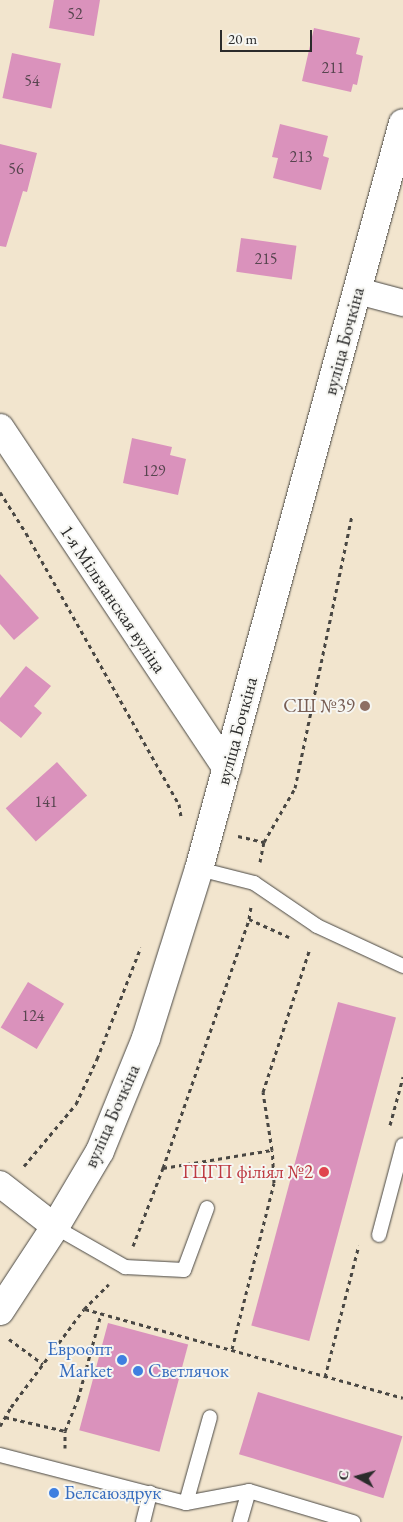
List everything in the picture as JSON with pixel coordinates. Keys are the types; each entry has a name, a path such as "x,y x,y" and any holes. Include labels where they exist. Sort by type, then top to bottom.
{"main road":[{"name":"вуліца Бочкіна","path":"0,1311 55,1227 100,1151 142,1046 199,869 403,123"},
{"name":"1-я Мільчанская вуліца","path":"0,428 227,768"}],"street":[{"path":"358,291 403,303"},
{"path":"3,1186 55,1227"}],"lane":[{"path":"199,869 254,884 317,926 403,966"},
{"path":"379,1235 403,1145"},
{"path":"55,1227 125,1267 184,1270 207,1208"},
{"path":"186,1503 210,1417"},
{"path":"0,1455 186,1503 248,1491 353,1522"},
{"path":"240,1522 248,1491"},
{"path":"143,1522 150,1494"}],"path":[{"path":"0,492 26,533 179,804 182,818"},
{"path":"0,1426 84,1309 125,1267 163,1168 249,919 254,884 264,842 295,788 352,515"},
{"path":"232,835 264,842"},
{"path":"232,1349 274,1183 272,1150 263,1092 317,926"},
{"path":"3,1186 76,1104 98,1060 144,938"},
{"path":"163,1168 272,1150"},
{"path":"84,1309 403,1398"},
{"path":"5,1418 65,1431 78,1398 101,1314"},
{"path":"7,1338 43,1364"}],"building":[{"path":"54,0 100,0 94,36 49,28"},
{"path":"314,28 360,38 356,54 363,56 357,85 353,84 351,92 302,81"},
{"path":"12,53 61,63 51,108 2,98"},
{"path":"280,124 328,136 323,156 329,158 321,190 273,178 278,158 272,157"},
{"path":"0,144 37,153 27,192 23,191 6,247 0,246"},
{"path":"241,238 296,246 292,279 236,272"},
{"path":"132,438 172,447 170,455 186,459 178,495 123,483"},
{"path":"0,574 39,618 14,640 0,624"},
{"path":"26,666 51,686 34,706 42,713 21,738 0,721 0,698"},
{"path":"57,762 87,795 36,842 6,808"},
{"path":"28,982 64,1004 37,1049 1,1027"},
{"name":"ГЦГП філіял №2","path":"338,1002 396,1018 309,1341 251,1326"},
{"name":"Светлячок","path":"108,1323 188,1344 159,1452 79,1430"},
{"path":"258,1392 402,1436 383,1498 239,1454"}],"place":[{"name":"СШ №39","path":"365,706"},
{"name":"ГЦГП філіял №2","path":"324,1172"},
{"name":"Евроопт Market","path":"122,1360"},
{"name":"Светлячок","path":"138,1371"},
{"name":"Белсаюздрук","path":"54,1493"}]}
